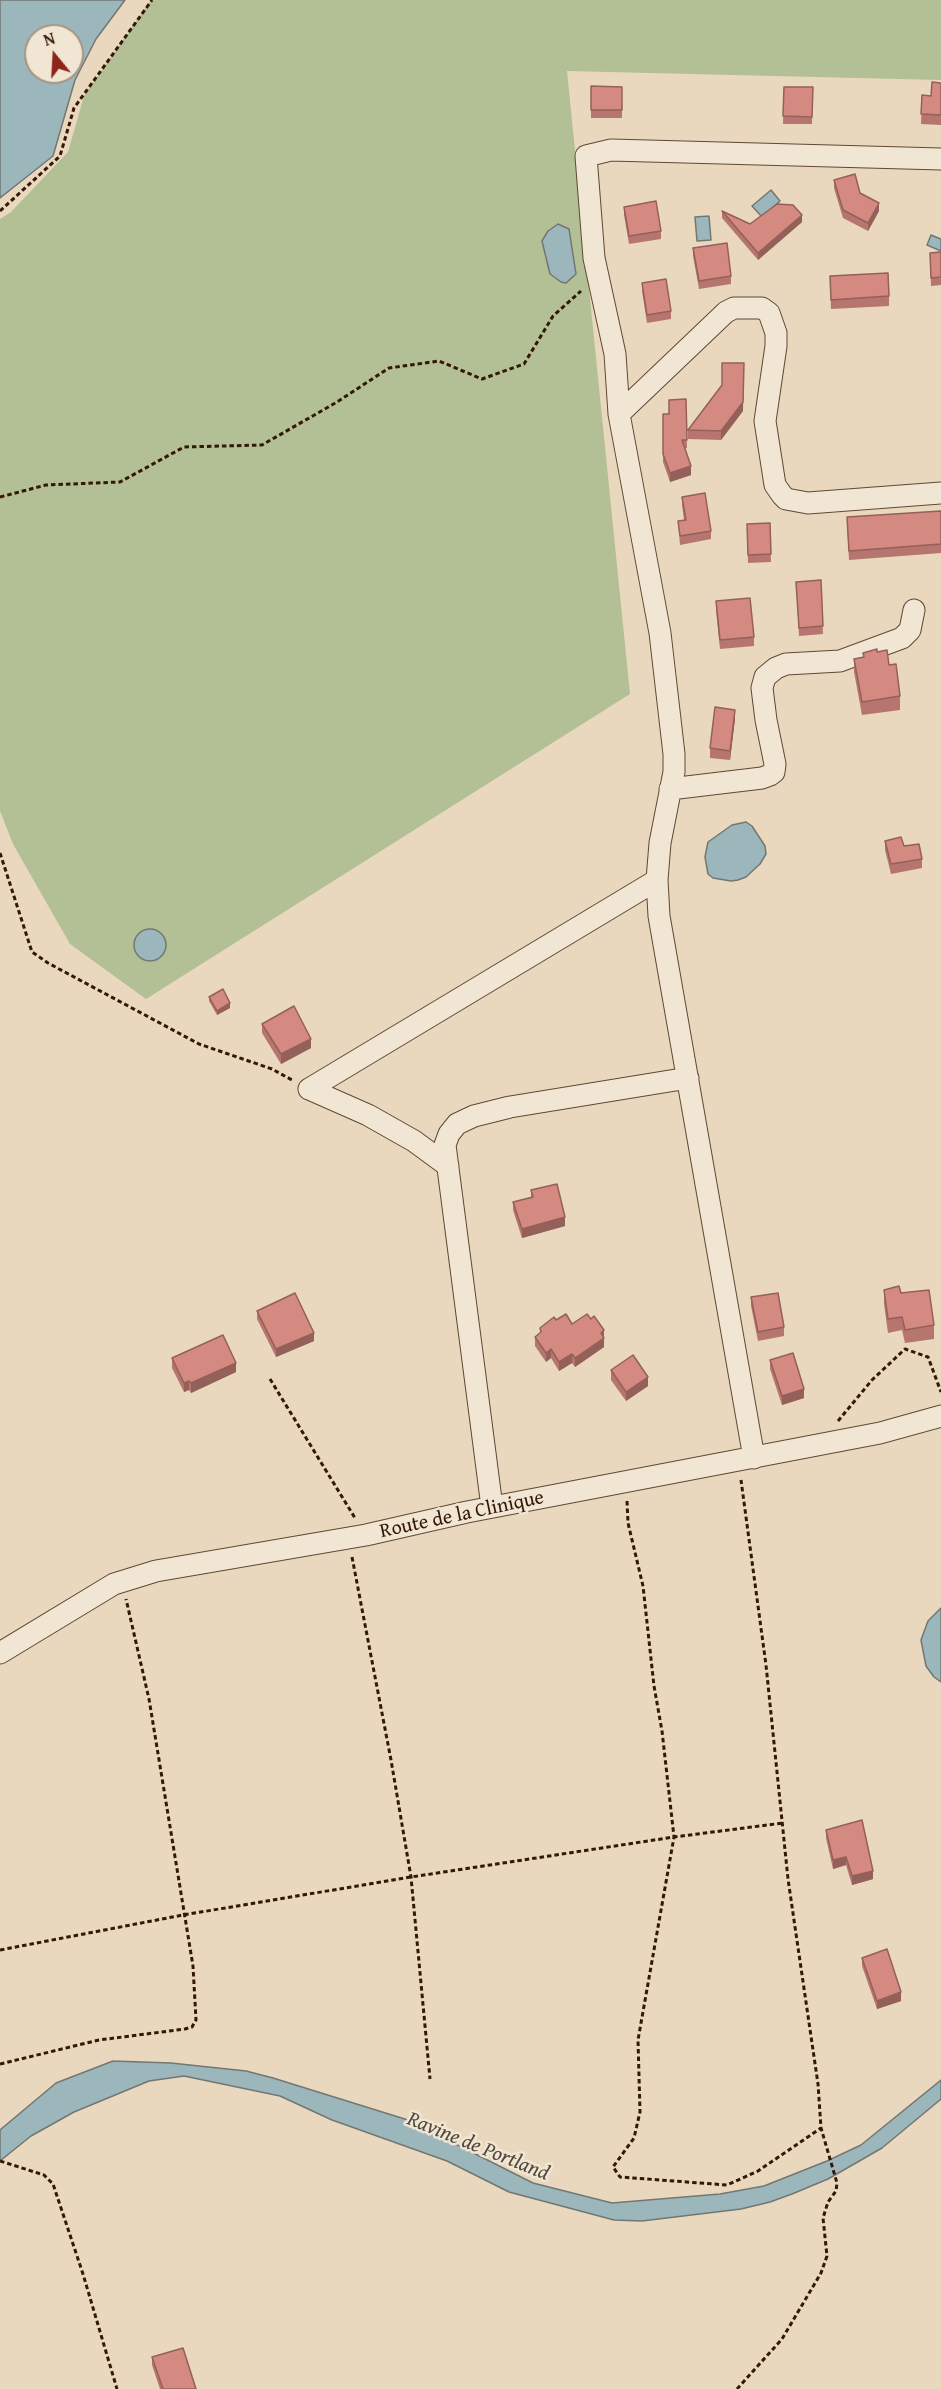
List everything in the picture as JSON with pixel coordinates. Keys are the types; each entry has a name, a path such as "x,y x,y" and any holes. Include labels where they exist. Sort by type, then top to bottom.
{"street":[{"path":"746,1459 688,1078 658,916 657,880 660,843 674,772 674,754 660,633 619,414 615,354 594,258 586,156 611,150 941,159"},
{"path":"619,414 726,312 734,308 762,308 769,313 776,333 765,421 775,485 782,495 786,499 808,503 941,493"},
{"path":"670,789 770,775 774,772 775,764 762,688 765,677 776,668 786,664 840,661 902,638 910,630 914,610"},
{"path":"309,1089 657,880"},
{"path":"492,1508 445,1145 449,1134 457,1124 474,1116 510,1107 688,1078"},
{"path":"309,1089 368,1115 414,1141 448,1166"},
{"name":"Route de la Clinique","path":"0,1653 122,1581 156,1571 357,1537 492,1508 880,1433 941,1416"}],"path":[{"path":"0,211 60,156 74,108 152,0"},
{"path":"0,497 46,485 120,482 184,447 262,445 337,402 388,368 439,362 482,379 524,364 553,316 598,276"},
{"path":"0,853 32,952 48,963 199,1044 272,1069 309,1089"},
{"path":"838,1421 872,1380 905,1349 928,1357 941,1392"},
{"path":"270,1379 357,1537 411,1877 430,2079"},
{"path":"737,2389 782,2339 821,2272 827,2256 823,2218 837,2184 821,2128 818,2084 783,1824 746,1459"},
{"path":"625,1482 628,1523 637,1554 647,1619 650,1662 662,1731 674,1837 638,2040 640,2112 634,2138 613,2167 620,2177 727,2185 758,2171 821,2128"},
{"path":"0,2064 99,2040 144,2036 192,2027 196,2020 195,1984 149,1699 122,1581"},
{"path":"0,1950 183,1915 411,1877 674,1837 783,1824"},
{"path":"1,2162 44,2175 53,2184 83,2274 117,2389"}],"green space":[{"path":"151,0 941,0 941,80 567,71 630,694 146,999 70,944 13,844 0,811 0,219 11,212 68,152 84,96"}],"water":[{"path":"0,0 125,0 96,39 84,62 84,24 24,24 24,84 74,84 53,156 0,198"},
{"path":"771,190 780,201 762,217 752,206"},
{"path":"709,216 711,240 697,241 695,217"},
{"path":"558,224 569,229 576,274 566,283 550,274 542,241 548,231"},
{"path":"931,235 941,239 941,251 927,245"},
{"path":"746,822 752,826 765,846 766,854 760,864 746,877 731,881 713,878 708,874 705,857 708,842 732,825"},
{"path":"150,929 161,934 166,945 161,956 150,961 139,956 134,945 139,934"},
{"path":"941,1608 941,1682 926,1666 921,1640 928,1621"},
{"path":"113,2061 171,2063 246,2071 273,2078 408,2120 533,2183 612,2203 720,2194 764,2186 861,2145 941,2080 941,2099 882,2148 828,2179 792,2194 741,2209 642,2221 614,2220 509,2192 447,2161 332,2120 280,2096 184,2076 149,2081 74,2112 31,2136 0,2161 0,2130 56,2083"}],"building":[{"path":"932,82 941,83 941,115 921,114 922,95 931,96"},
{"path":"591,86 622,87 622,110 591,110"},
{"path":"784,87 813,87 812,117 783,116"},
{"path":"855,174 860,193 879,203 868,223 843,210 834,180"},
{"path":"656,201 661,231 629,236 624,207"},
{"path":"777,204 793,205 802,215 758,253 722,211 750,224"},
{"path":"727,243 731,276 699,281 693,248"},
{"path":"941,252 941,277 931,278 930,253"},
{"path":"888,273 889,296 831,300 830,276"},
{"path":"666,279 671,311 647,315 642,283"},
{"path":"722,363 744,363 743,402 721,431 688,430 722,385"},
{"path":"686,399 687,440 682,440 691,466 670,473 663,454 663,414 669,414 669,400"},
{"path":"705,493 711,531 680,536 678,521 686,520 682,497"},
{"path":"941,511 941,544 849,551 847,517"},
{"path":"770,523 771,554 748,555 747,524"},
{"path":"821,580 823,626 799,628 796,582"},
{"path":"750,598 754,637 720,640 716,601"},
{"path":"877,649 877,652 887,650 889,665 896,664 900,696 862,702 854,659 864,657 863,653"},
{"path":"715,707 735,710 730,751 710,748"},
{"path":"901,837 904,846 919,844 922,859 891,864 885,841"},
{"path":"223,989 230,1003 217,1011 209,997"},
{"path":"294,1006 311,1039 281,1054 262,1024"},
{"path":"557,1184 565,1217 522,1229 513,1202 533,1197 531,1190"},
{"path":"899,1286 901,1293 929,1290 934,1325 905,1330 902,1317 888,1319 884,1290"},
{"path":"295,1293 314,1333 276,1349 257,1311"},
{"path":"778,1293 784,1327 758,1332 751,1297"},
{"path":"566,1314 572,1324 587,1314 591,1319 594,1316 604,1330 601,1333 604,1338 575,1358 572,1354 559,1362 551,1349 546,1353 535,1337 541,1332 540,1328 554,1317 556,1320"},
{"path":"223,1335 236,1363 191,1383 189,1381 184,1383 172,1358"},
{"path":"793,1353 804,1389 782,1396 770,1360"},
{"path":"633,1355 648,1377 626,1392 611,1370"},
{"path":"862,1820 873,1871 852,1876 846,1857 833,1860 826,1830"},
{"path":"887,1949 901,1992 877,2001 862,1958"},
{"path":"183,2348 196,2389 163,2389 152,2357"}],"water label":[{"name":"Ravine de Portland","path":"478,2147"}]}
